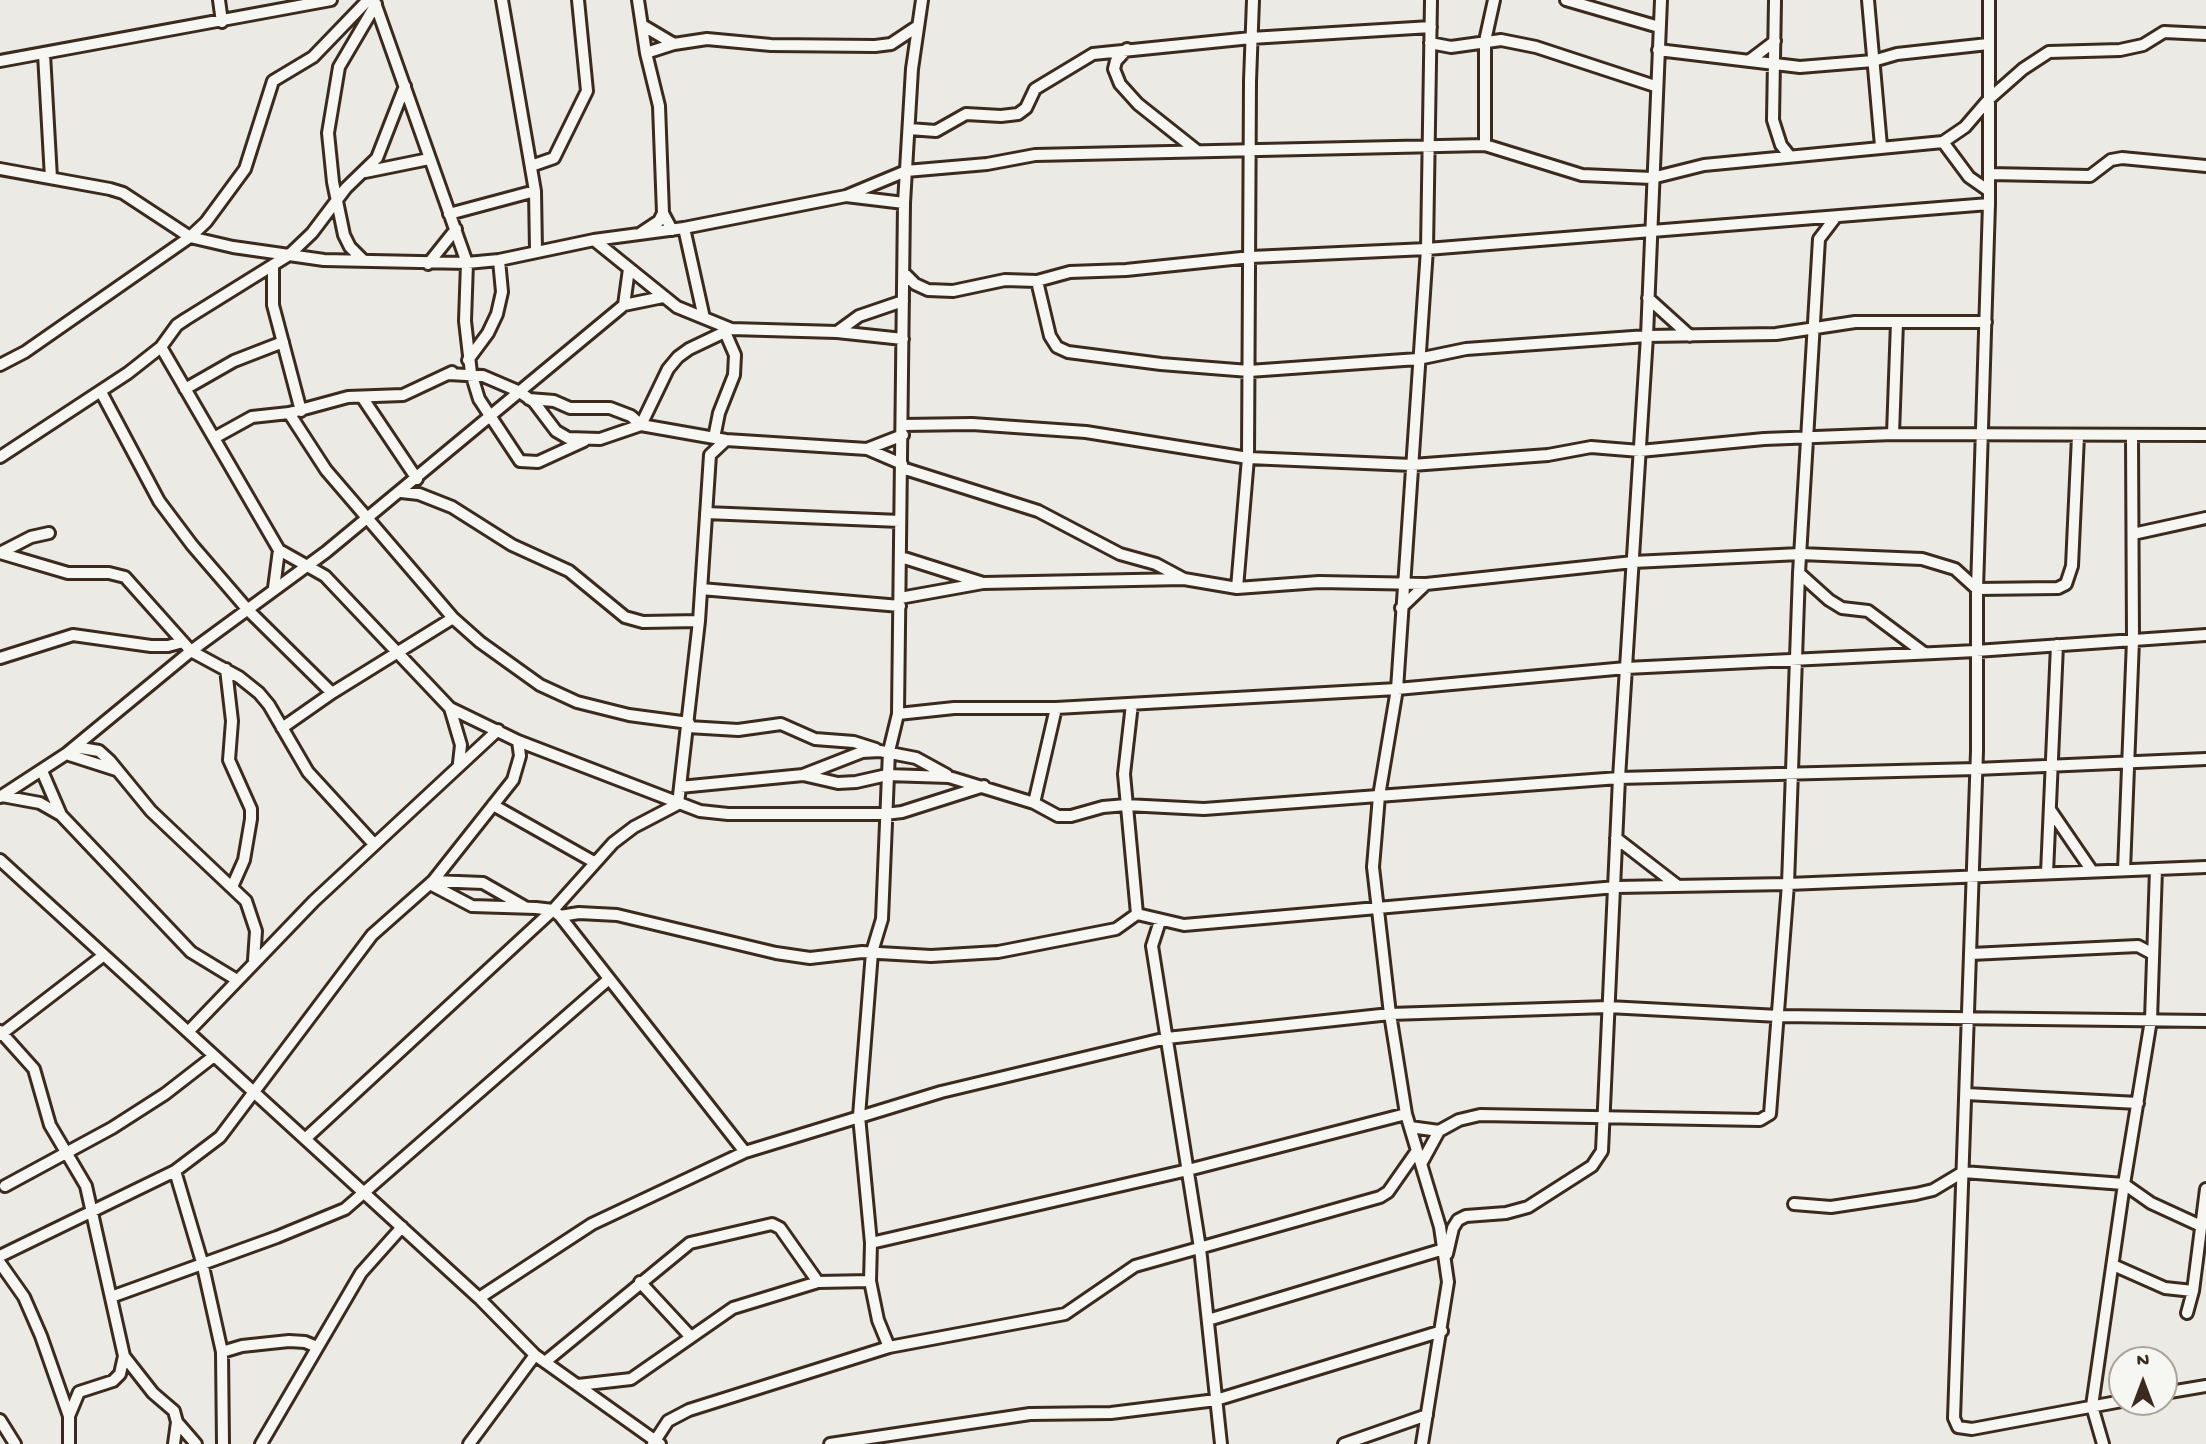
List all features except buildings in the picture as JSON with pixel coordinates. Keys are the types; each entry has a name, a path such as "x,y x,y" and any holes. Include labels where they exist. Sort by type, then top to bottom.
{"street":[{"path":"219,0 222,22"},
{"path":"0,61 222,22 290,4 331,0"},
{"path":"502,0 535,191 536,250"},
{"path":"531,166 554,158 587,91 578,0"},
{"path":"638,0 660,116 663,214 672,230"},
{"path":"889,1347 878,1320 870,1281 871,1243 859,1116 872,952 882,919 887,775 884,751 898,714 904,203 922,0"},
{"path":"1232,588 1239,575 1248,458 1253,0"},
{"path":"1422,1444 1448,1282 1445,1254 1406,1114 1390,1014 1373,867 1379,796 1397,689 1427,249 1431,0"},
{"path":"1485,145 1485,41 1494,0"},
{"path":"1566,0 1587,3 1659,27"},
{"path":"1445,1254 1453,1228 1466,1216 1518,1211 1592,1166 1602,1151 1619,778 1647,336 1661,0"},
{"path":"1775,0 1773,120 1781,145 1789,155"},
{"path":"1868,0 1881,146"},
{"path":"1989,0 1989,204 1984,434 1977,589 1970,1019 1954,1418 1958,1427 1972,1429 2108,1403"},
{"path":"373,1 467,263 465,321 471,373 479,399 513,455 528,463 584,441 600,439 641,425 668,369 689,349 728,330"},
{"path":"363,260 350,247 344,235 336,199 328,133 335,81 344,56 373,1"},
{"path":"0,365 25,352 190,237 227,196 245,169 273,81 313,57 373,1"},
{"path":"642,25 674,44"},
{"path":"646,53 674,44 707,40 771,45 875,46 891,44 918,26"},
{"path":"909,129 936,131 966,114 1018,114 1026,108 1035,89 1088,55 1251,38 1431,27"},
{"path":"0,169 123,193 190,237 289,256 428,264 467,263 499,260 536,250 594,240 684,228 846,196 906,172 987,164 1035,155 1485,145 1582,175 1652,178 1704,165 1943,142 1965,127 1989,99 2037,57 2049,52 2120,50 2143,45 2164,32 2206,34"},
{"path":"1430,43 1451,47 1501,40 1536,47 1656,86"},
{"path":"1750,60 1775,41"},
{"path":"1658,50 1776,65 1828,66 1872,61 1897,54 1989,44"},
{"path":"1127,49 1116,61 1114,69 1120,84 1138,104 1196,150"},
{"path":"44,54 51,178"},
{"path":"0,457 101,392 161,347 177,325 289,256 312,233 336,199 365,172 384,148 405,86"},
{"path":"1943,142 1969,177 1989,191"},
{"path":"1989,174 2090,176 2111,160 2122,158 2206,166"},
{"path":"365,172 429,159"},
{"path":"449,214 535,191"},
{"path":"846,196 904,203"},
{"path":"904,273 915,284 928,290 953,291 1005,280 1037,281 1070,272 1126,270 1251,257 1427,249 1650,233 1989,204"},
{"path":"635,236 651,227 663,214"},
{"path":"1421,1164 1439,1131 1460,1120 1479,1115 1768,1118 1779,1016 1788,884 1799,573 1819,239 1836,218"},
{"path":"1804,220 1819,239"},
{"path":"684,228 704,318"},
{"path":"428,264 456,229"},
{"path":"594,240 663,298 728,330 837,332 903,339"},
{"path":"214,438 252,416 301,411 348,397 403,395 449,374 470,358 488,333 502,292 499,260"},
{"path":"273,268 272,293 301,411"},
{"path":"624,305 629,269"},
{"path":"1037,281 1050,336 1057,347 1068,352 1161,364 1249,371 1418,359 1466,349 1647,336 1776,334 1815,327 1898,322 1986,323"},
{"path":"1,796 71,750 187,646 248,610 274,587 308,565 401,492 518,391 550,369 624,305 663,298"},
{"path":"1648,298 1690,336"},
{"path":"837,332 859,316 903,301"},
{"path":"1893,433 1898,322"},
{"path":"678,804 699,621 710,455 720,439 719,413 734,374 735,355 728,330"},
{"path":"185,389 234,361 283,342"},
{"path":"161,347 279,550 325,576 450,708 518,741 678,804 728,814 902,813 985,786"},
{"path":"449,374 471,373 518,391 529,399 556,431 584,441"},
{"path":"101,392 159,501 248,610 332,693"},
{"path":"362,397 417,479"},
{"path":"529,399 554,401 570,408 610,408 631,416 641,425 689,435 867,449 902,466 1038,511 1120,554 1156,564 1184,579"},
{"path":"289,413 326,470 453,618 540,685 598,708 688,725 738,730 780,724 815,739 854,742 916,758 949,776 1034,803 1058,816 1126,805 1204,809 1619,778 1976,769 2206,759"},
{"path":"867,449 903,430 972,424 1086,432 1248,458 1412,466 1548,455 1591,447 1640,451 1893,433 2206,435"},
{"path":"689,435 710,455"},
{"path":"701,589 900,602 983,583 1184,579 1232,588 1319,582 1402,585 1633,562 1800,554 1938,562 1955,569 1977,589 2032,589 2066,584 2072,566 2078,436"},
{"path":"2124,870 2133,640 2132,436"},
{"path":"401,492 419,494 452,507 512,545 569,571 625,617 643,622 699,621"},
{"path":"706,513 900,521"},
{"path":"2133,534 2206,518"},
{"path":"0,553 31,537 49,533"},
{"path":"274,587 279,550"},
{"path":"0,553 68,573 110,573 125,577 187,646 259,693 308,772 373,843"},
{"path":"901,557 983,583"},
{"path":"1799,573 1829,600 1842,608 1868,611 1924,653"},
{"path":"1401,608 1426,584"},
{"path":"282,728 332,693 453,618"},
{"path":"0,658 73,635 151,646 187,646"},
{"path":"898,714 954,708 1056,708 1397,689 1626,668 1976,651 2206,635"},
{"path":"2047,873 2057,645"},
{"path":"226,669 232,721 229,760 251,809 244,860 232,887"},
{"path":"1132,704 1124,775 1137,914"},
{"path":"667,721 690,706"},
{"path":"450,708 461,745 459,763"},
{"path":"1034,803 1056,708"},
{"path":"188,1032 254,960 373,843 498,730"},
{"path":"0,1256 175,1171 220,1137 254,1096 281,1054 372,935 432,882 493,805 517,771 520,756 518,741"},
{"path":"71,750 116,770 151,811 246,901 254,921 254,960"},
{"path":"680,787 803,775 862,752 884,751"},
{"path":"42,771 61,815"},
{"path":"803,775 838,783 887,775 949,776"},
{"path":"1,796 40,803 61,815 191,951 237,980"},
{"path":"305,1139 557,913 594,862 634,827 678,804"},
{"path":"493,805 594,862"},
{"path":"2051,811 2092,871"},
{"path":"1616,838 1678,886"},
{"path":"0,860 254,1096 479,1297 535,1355 656,1442 668,1422 689,1410 889,1347 1065,1314 1135,1266 1380,1197 1388,1192 1416,1152"},
{"path":"1137,914 1184,925 1616,887 1788,884 2206,867"},
{"path":"2103,1444 2092,1406 2123,1184 2151,1020 2156,869"},
{"path":"432,882 472,906 525,907 557,913 617,915 776,953 810,958 872,952 931,956 998,952 1115,929 1137,914"},
{"path":"432,882 483,883 525,907"},
{"path":"557,913 745,1152"},
{"path":"1160,921 1152,946 1200,1248 1221,1444"},
{"path":"2138,946 2154,932"},
{"path":"1971,954 2138,946 2153,954"},
{"path":"69,1416 79,1392 113,1381 120,1374 124,1356 86,1186 50,1125 34,1069 1,1034 104,955"},
{"path":"111,1297 202,1262 278,1237 345,1209 609,979"},
{"path":"479,1297 592,1224 745,1152 859,1116 1065,1060 1167,1038 1390,1014 1608,1007 1779,1016 2206,1021"},
{"path":"2,1184 28,1176 165,1094 214,1056"},
{"path":"1966,1094 2138,1102"},
{"path":"871,1243 1188,1170 1406,1114"},
{"path":"1410,1126 1439,1131"},
{"path":"175,1171 202,1262 222,1352 223,1444"},
{"path":"1794,1204 1832,1207 1916,1194 1933,1189 1963,1172 2123,1184 2151,1203 2201,1226"},
{"path":"2187,1313 2193,1291 2206,1189"},
{"path":"2175,1214 2203,1207"},
{"path":"545,1362 690,1243 772,1224 780,1228 818,1282"},
{"path":"261,1444 361,1273 402,1227"},
{"path":"1208,1320 1445,1254"},
{"path":"0,1263 24,1297 69,1416 69,1444"},
{"path":"2113,1265 2154,1284 2193,1291"},
{"path":"578,1385 631,1379 733,1308 818,1282 870,1281"},
{"path":"640,1282 690,1336"},
{"path":"830,1444 1030,1414 1111,1413 1216,1400 1442,1331"},
{"path":"222,1352 242,1346 289,1341 305,1342 317,1347"},
{"path":"469,1444 535,1355"},
{"path":"124,1356 153,1393 170,1406 177,1422 196,1444"},
{"path":"2178,1391 2206,1386"},
{"path":"1344,1444 1427,1415"},
{"path":"0,1420 15,1444"},
{"path":"174,1444 177,1422"}]}
